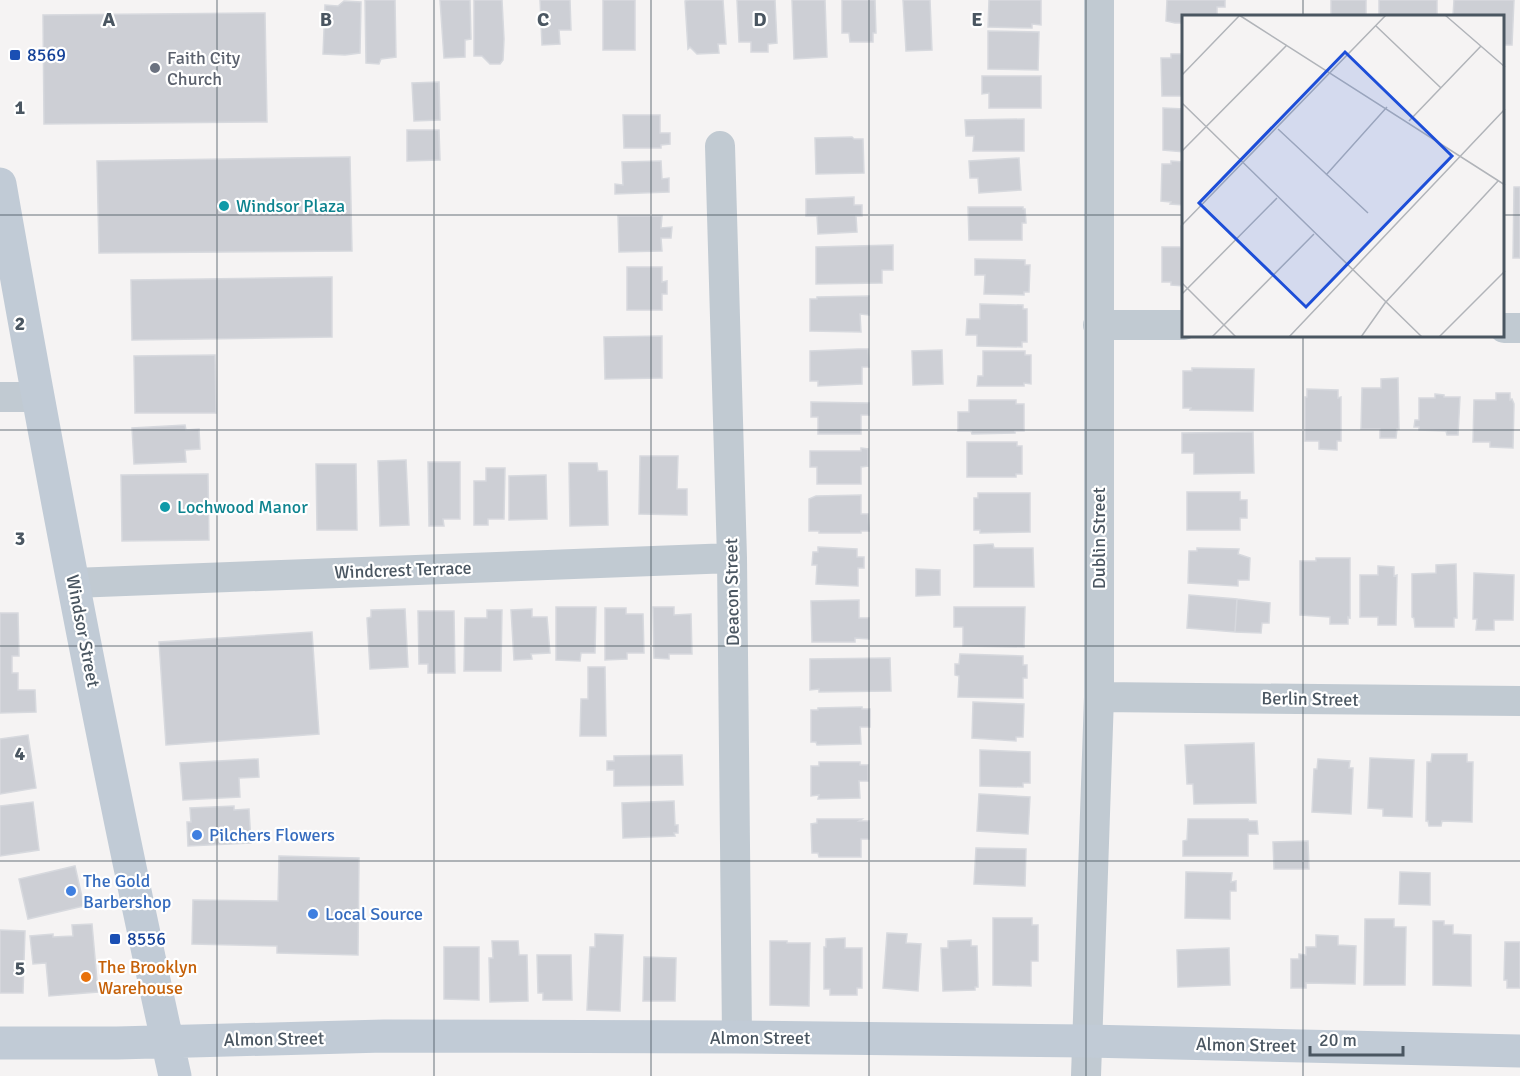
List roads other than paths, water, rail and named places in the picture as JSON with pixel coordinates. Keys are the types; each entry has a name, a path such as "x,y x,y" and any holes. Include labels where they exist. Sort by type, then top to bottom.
{"street":[{"name":"Dublin Street","path":"1086,1076 1099,697 1099,0"},
{"name":"Deacon Street","path":"720,146 732,558 737,1037"},
{"name":"Windsor Street","path":"0,184 37,397 73,583 175,1076"},
{"path":"1098,325 1182,325"},
{"path":"0,397 37,397"},
{"name":"Windcrest Terrace","path":"73,583 732,558"},
{"name":"Berlin Street","path":"1099,697 1520,701"},
{"name":"Almon Street","path":"0,1043 167,1042 384,1036 737,1037 1087,1041 1520,1051"}],"place":[{"name":"8569","path":"15,55"},
{"name":"Faith City Church","path":"155,68"},
{"name":"Windsor Plaza","path":"224,206"},
{"name":"Lochwood Manor","path":"165,507"},
{"name":"Pilchers Flowers","path":"197,835"},
{"name":"The Gold Barbershop","path":"71,891"},
{"name":"Local Source","path":"313,914"},
{"name":"8556","path":"115,939"},
{"name":"The Brooklyn Warehouse","path":"86,977"}]}
